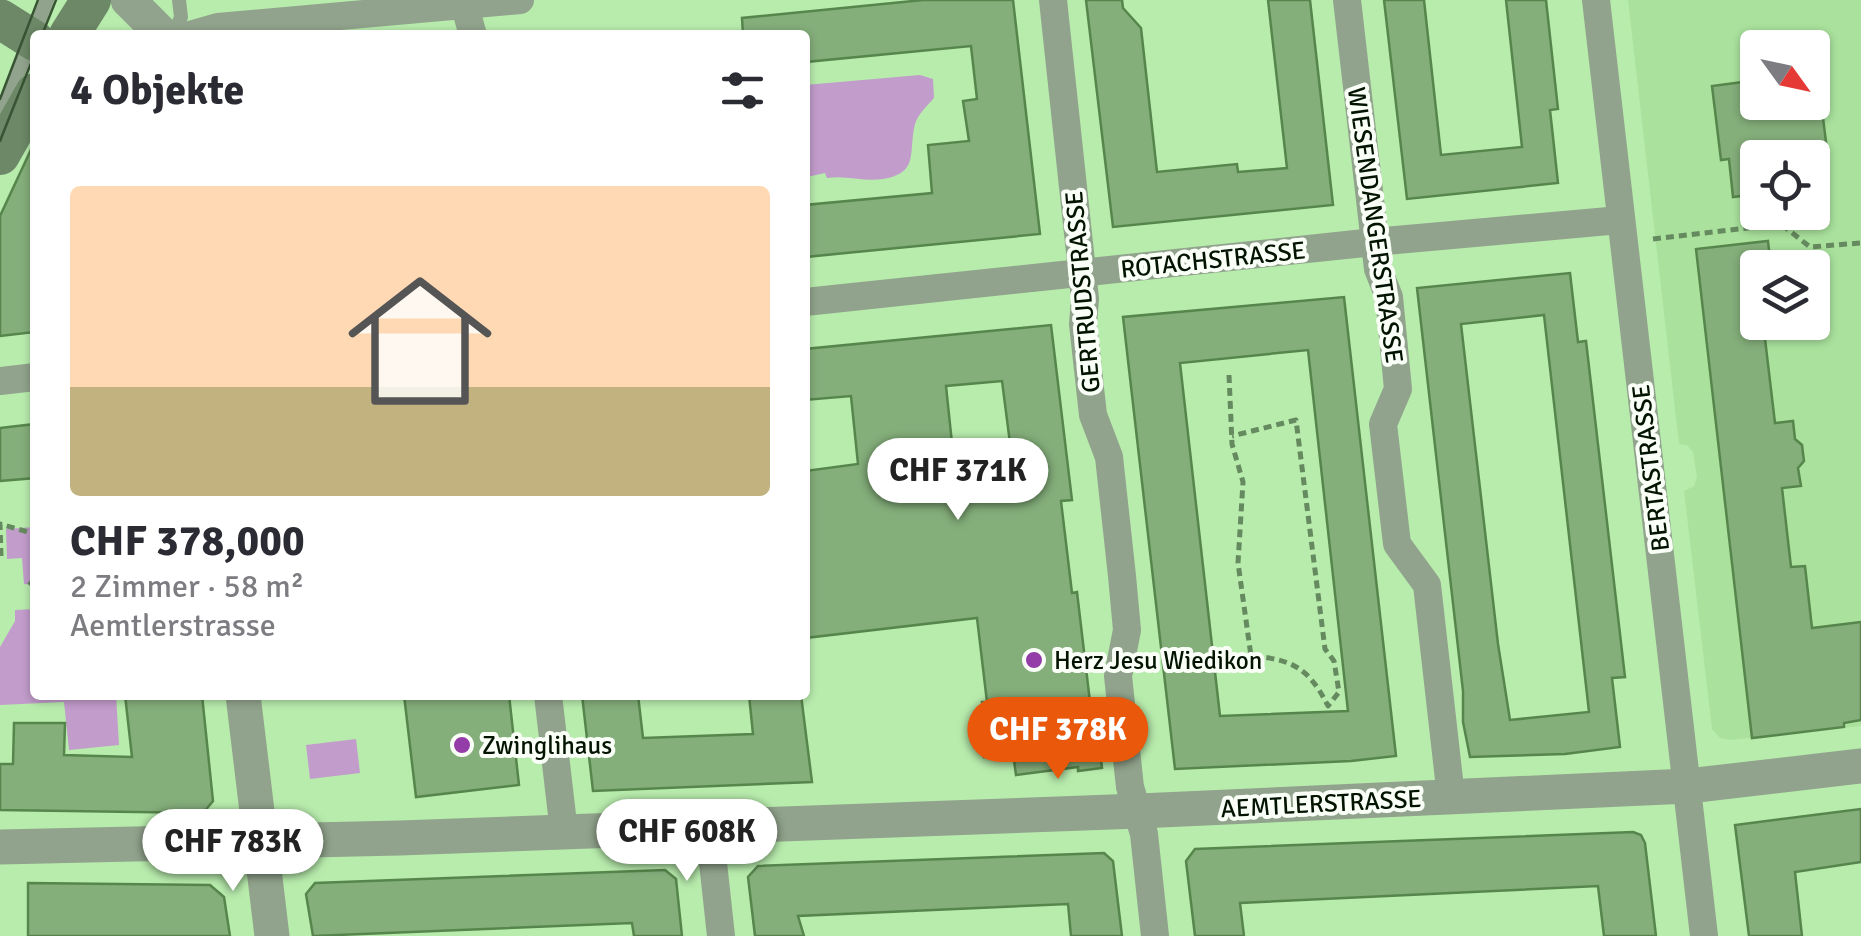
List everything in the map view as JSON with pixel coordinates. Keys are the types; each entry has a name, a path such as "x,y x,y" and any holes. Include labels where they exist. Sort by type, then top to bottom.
{"main road":[{"path":"41,30 91,0"},
{"path":"0,155 30,101"}],"street":[{"path":"128,0 158,30"},
{"path":"208,30 520,0"},
{"name":"GERTRUDSTRASSE","path":"1052,0 1093,414 1109,457 1122,576 1127,630 1118,676 1130,787 1144,834 1154,936"},
{"name":"WIESENDANGERSTRASSE","path":"1347,0 1374,242 1378,270 1389,297 1398,390 1383,424 1397,544 1426,585 1451,797"},
{"name":"BERTASTRASSE","path":"1596,0 1704,936"},
{"path":"463,3 472,30"},
{"name":"ROTACHSTRASSE","path":"810,301 1620,220"},
{"path":"0,381 30,378"},
{"path":"244,700 272,936"},
{"path":"549,700 564,832"},
{"name":"AEMTLERSTRASSE","path":"0,847 1138,812 1688,786 1861,766"},
{"path":"710,826 721,936"}],"lane":[{"path":"36,30 47,0"},
{"path":"176,30 181,17 179,0"},
{"path":"0,118 30,44"}],"path":[{"path":"1650,240 1781,224 1810,247 1861,243"},
{"path":"1229,375 1232,436 1244,482 1238,563 1251,656 1277,658 1305,671 1328,706 1339,692 1334,660 1325,648 1296,420 1232,436"},
{"path":"1,556 0,524 30,533"}],"shaded area":[{"path":"1628,0 1861,0 1861,726 1730,740 1720,738 1712,729 1684,491 1694,486 1697,477 1693,452 1687,445 1679,444"},
{"path":"920,75 933,79 934,98 916,120 910,160 903,172 876,180 827,178 825,173 810,176 810,85"},
{"path":"30,527 30,585 24,584 22,558 7,559 6,529"},
{"path":"30,609 30,700 116,700 119,745 69,750 64,702 0,705 0,647 15,621 15,610"},
{"path":"356,739 360,773 310,779 306,745"}],"building":[{"path":"923,0 1013,0 1040,234 810,257 810,205 932,193 928,145 969,141 963,101 977,99 971,46 810,62 810,30 743,30 742,18"},
{"path":"1086,0 1122,0 1123,8 1141,28 1157,172 1237,164 1238,172 1287,168 1268,0 1310,0 1333,205 1113,227"},
{"path":"1384,0 1424,0 1441,155 1522,147 1506,0 1546,0 1558,109 1550,110 1558,183 1407,199"},
{"path":"1740,82 1740,120 1823,120 1826,140 1740,140 1740,196 1733,197 1729,159 1721,160 1712,86"},
{"path":"30,152 30,333 0,336 0,216"},
{"path":"1768,241 1769,250 1740,250 1740,340 1765,340 1775,423 1793,421 1795,439 1802,445 1804,461 1798,468 1801,486 1782,488 1791,567 1805,566 1812,628 1861,622 1861,720 1844,723 1844,727 1752,738 1696,249"},
{"path":"1570,273 1578,342 1586,341 1625,677 1612,678 1620,747 1565,754 1470,757 1463,722 1463,691 1417,288","holes":["1544,315 1589,712 1510,720 1461,324"]},
{"path":"1344,297 1396,756 1175,769 1123,317","holes":["1308,350 1348,711 1220,716 1180,363"]},
{"path":"1051,325 1072,500 1061,501 1072,593 1077,592 1092,719 1096,719 1102,768 1016,775 1013,753 984,757 979,716 984,715 982,702 987,702 977,618 810,637 810,470 858,464 851,396 810,400 810,349","holes":["1002,381 1010,443 999,444 999,448 953,453 946,386"]},
{"path":"30,425 30,478 0,481 0,428"},
{"path":"126,700 203,700 213,801 203,813 0,810 0,764 13,764 14,723 65,723 64,755 132,757"},
{"name":"Zwinglihaus","path":"405,700 510,700 519,785 416,797"},
{"path":"583,700 639,700 643,738 753,734 750,700 802,700 812,782 593,791"},
{"path":"1861,809 1861,862 1795,872 1802,936 1749,936 1735,825"},
{"path":"1633,832 1641,835 1645,843 1656,936 1604,936 1598,886 1240,903 1244,936 1195,936 1186,861 1195,849"},
{"path":"1104,853 1113,861 1122,936 1071,936 1068,904 798,916 804,936 755,936 748,877 758,866"},
{"path":"665,870 676,879 682,936 634,936 632,923 313,936 306,894 315,883"},
{"path":"28,883 210,885 224,897 230,936 28,936"}],"tram line":[{"path":"0,99 38,0"},
{"path":"44,30 56,0"},
{"path":"0,141 30,66"}],"place":[{"name":"Herz Jesu Wiedikon","path":"1034,660"},
{"name":"Zwinglihaus","path":"462,745"}]}
